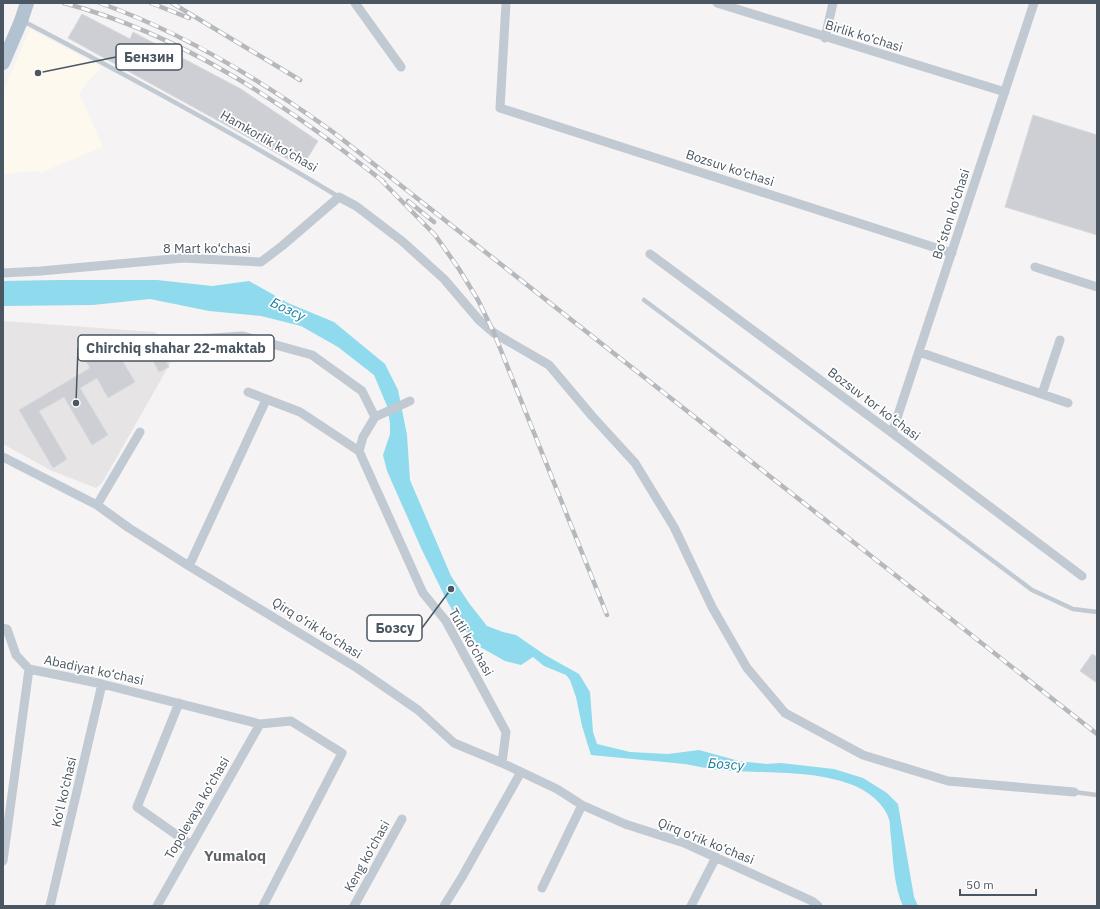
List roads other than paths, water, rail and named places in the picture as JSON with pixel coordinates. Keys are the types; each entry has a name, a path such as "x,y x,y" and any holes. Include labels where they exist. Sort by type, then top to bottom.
{"main road":[{"path":"3,63 27,3"}],"street":[{"path":"355,3 401,67"},
{"name":"Bozsuv ko‘chasi","path":"506,3 500,108 952,253"},
{"name":"Birlik ko‘chasi","path":"717,3 825,38 1004,92"},
{"path":"825,38 833,3"},
{"name":"Bo‘ston ko‘chasi","path":"892,433 1034,3"},
{"name":"8 Mart ko‘chasi","path":"3,274 183,258 262,262 339,197"},
{"name":"Hamkorlik ko‘chasi","path":"339,197 356,206 402,241 444,279 478,320 494,334 549,365 592,416 635,463 674,527 712,607 747,668 785,713 863,755 948,781 1074,792"},
{"name":"Bozsuv tor ko‘chasi","path":"650,254 1082,576"},
{"path":"1035,267 1097,287"},
{"path":"166,341 243,336 312,355 362,391 375,417"},
{"path":"1042,394 1060,340"},
{"path":"919,352 1068,403"},
{"path":"248,392 300,412 359,451 363,437 375,417 410,401"},
{"path":"189,566 266,400"},
{"path":"98,505 140,432"},
{"name":"Tutli ko‘chasi","path":"359,451 423,593 446,621 506,732 502,763"},
{"name":"Qirq o‘rik ko‘chasi","path":"3,457 98,505 129,528 189,566 357,668 418,710 454,743 502,763 557,789 582,805 625,824 684,843 812,901 818,906"},
{"name":"Abadiyat ko‘chasi","path":"3,628 7,629 16,655 29,669 102,684 260,724 291,721 342,752 263,906"},
{"path":"3,861 29,669"},
{"name":"Ko‘l ko‘chasi","path":"50,906 102,684"},
{"path":"179,703 137,807 190,845"},
{"name":"Topolevaya ko‘chasi","path":"157,906 190,845 260,724"},
{"path":"444,906 521,772"},
{"path":"542,888 582,805"},
{"name":"Keng ko‘chasi","path":"354,906 402,819"},
{"path":"690,906 716,857"}],"lane":[{"name":"Hamkorlik ko‘chasi","path":"21,21 111,67 301,173 339,197"},
{"path":"644,300 1032,590 1073,609 1097,612"},
{"path":"1074,792 1097,795"}],"water":[{"name":"Бозсу","path":"157,280 212,286 249,281 288,303 334,322 385,364 398,390 407,435 410,480 451,576 487,626 516,635 545,655 579,674 590,692 593,732 597,744 630,752 668,754 699,750 739,761 766,764 781,763 834,769 863,778 887,793 898,804 914,897 918,906 903,906 900,898 894,873 890,823 887,813 871,795 853,785 809,775 721,770 685,764 591,755 582,726 576,697 570,680 566,675 544,666 533,657 521,665 505,661 480,647 461,625 448,603 422,550 387,471 383,455 390,434 390,423 387,406 374,375 338,347 301,326 261,316 209,311 150,299 93,305 3,306 3,281"}],"railway":[{"path":"64,3 108,17 151,34 193,54 233,76 310,126 384,182"},
{"path":"100,3 162,28 221,59 278,94 333,132 1097,734"},
{"path":"151,3 189,18"},
{"path":"172,3 300,80"},
{"path":"380,179 435,235 459,269 478,300 494,333 607,615"},
{"path":"408,201 434,222"}],"place":[{"name":"Бензин","path":"38,73"},
{"name":"Chirchiq shahar 22-maktab","path":"76,403"},
{"name":"Бозсу","path":"451,589"}],"district":[{"name":"Yumaloq","path":"235,855"}]}
